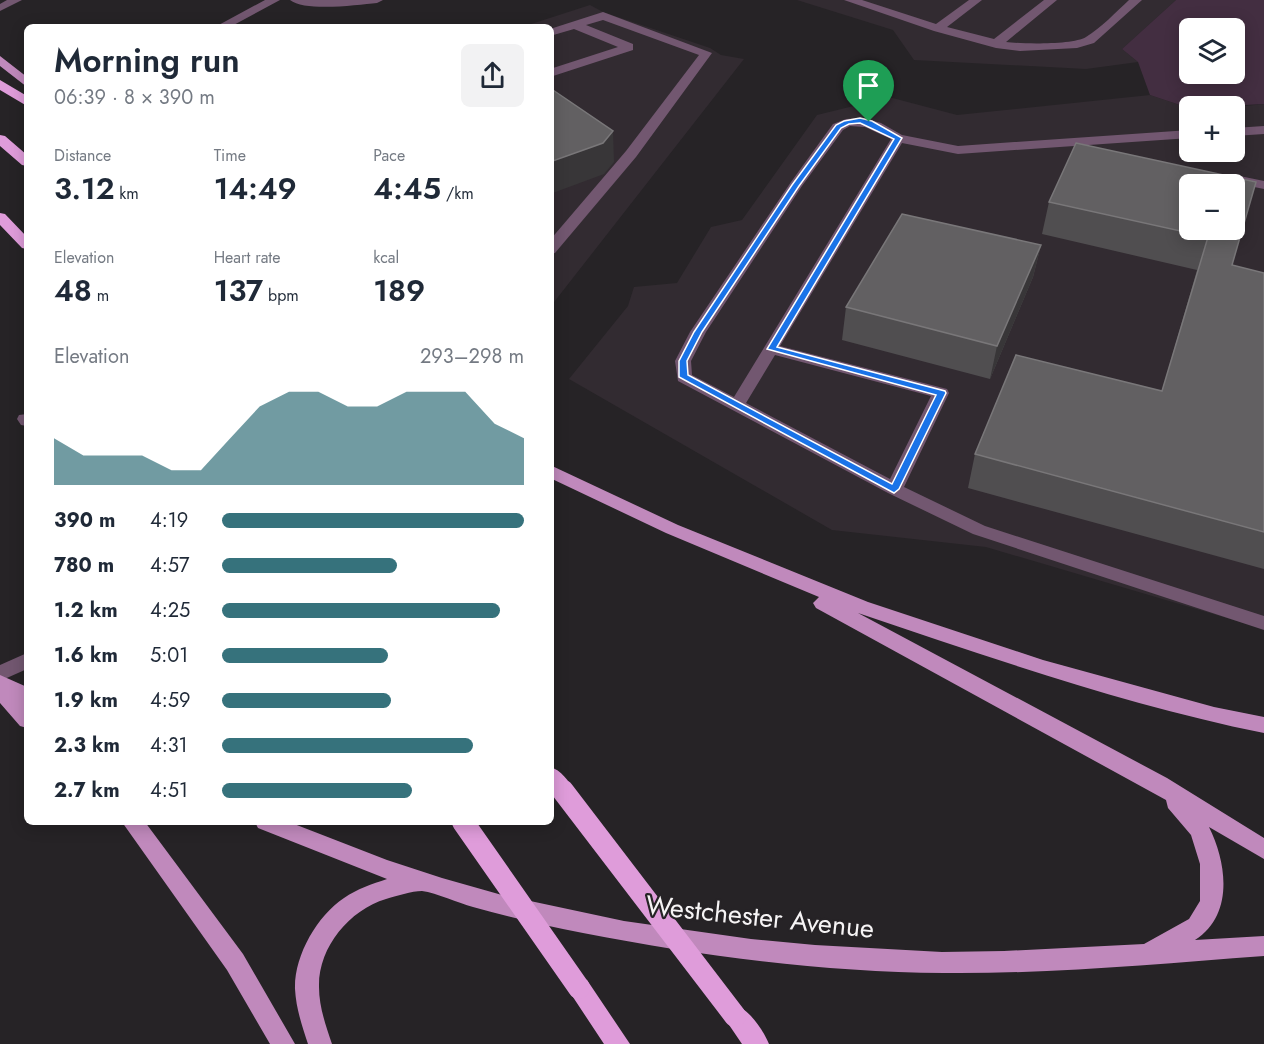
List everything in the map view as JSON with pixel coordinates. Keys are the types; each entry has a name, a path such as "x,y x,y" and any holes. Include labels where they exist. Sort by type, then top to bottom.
{"highway":[{"path":"0,84 24,100"},
{"path":"0,139 24,159"},
{"path":"0,217 24,241"},
{"path":"557,783 757,1044"},
{"path":"465,825 618,1044"}],"main road":[{"path":"0,60 24,80"},
{"path":"554,473 623,507 746,561 861,607 1041,667 1214,715 1264,725"},
{"path":"746,561 1159,784 1264,850"},
{"path":"0,683 24,695"},
{"path":"0,690 24,717"},
{"path":"1141,955 1183,936 1202,922 1209,910 1212,892 1208,849 1199,830 1184,810 1159,784"},
{"path":"135,825 235,962 283,1044"},
{"name":"Westchester Avenue","path":"274,825 421,881 501,905 610,929 758,950 853,958 1002,962 1264,946"},
{"path":"320,1044 307,988 310,959 328,927 342,911 363,897 387,887 421,881"}],"lane":[{"path":"0,8 16,0"},
{"path":"227,24 274,0"},
{"path":"296,0 326,3 377,0"},
{"path":"850,0 938,28 996,44 1020,47 1077,44 1089,40 1136,0"},
{"path":"938,28 976,0"},
{"path":"996,44 1051,0"},
{"path":"554,32 603,16 706,53 664,113 610,182 554,245"},
{"path":"554,72 629,47 574,25"},
{"path":"1179,135 958,150 898,138 869,122 860,120 847,122 838,127 796,185 698,332 683,361 684,377 894,489 979,530 1264,623"},
{"path":"1245,131 1264,130"},
{"path":"737,405 898,138"},
{"path":"1064,142 1107,152"},
{"path":"1245,181 1264,185"},
{"path":"771,349 942,393 894,489"},
{"path":"0,673 24,662"}],"shaded area":[{"path":"797,0 1176,0 1122,49 1138,62 1086,69 914,60 893,30"},
{"path":"1176,0 1264,0 1264,104 1245,105 1245,96 1179,96 1179,105 1150,95 1138,62 1122,49"},
{"path":"590,5 603,12 710,48 721,55 744,59 554,302 554,24 531,24"},
{"path":"881,95 957,115 1150,95 1179,105 1179,162 1245,162 1245,106 1264,104 1264,629 986,547 832,530 569,379 628,306 634,287 677,283 711,227 742,220 817,115 866,103"}],"building":[{"path":"554,91 613,131 603,143 554,161"},
{"path":"1076,143 1219,174 1179,174 1179,231 1049,202"},
{"path":"1245,180 1256,182 1245,220"},
{"path":"902,214 1041,245 997,346 846,307"},
{"path":"1207,240 1239,240 1232,265 1264,273 1264,532 975,454 1016,355 1162,391"}],"route":[{"path":"860,120 869,122 898,138 771,349 942,393 894,489 684,377 683,361 698,332 796,185 838,127 847,122 860,120"}]}
